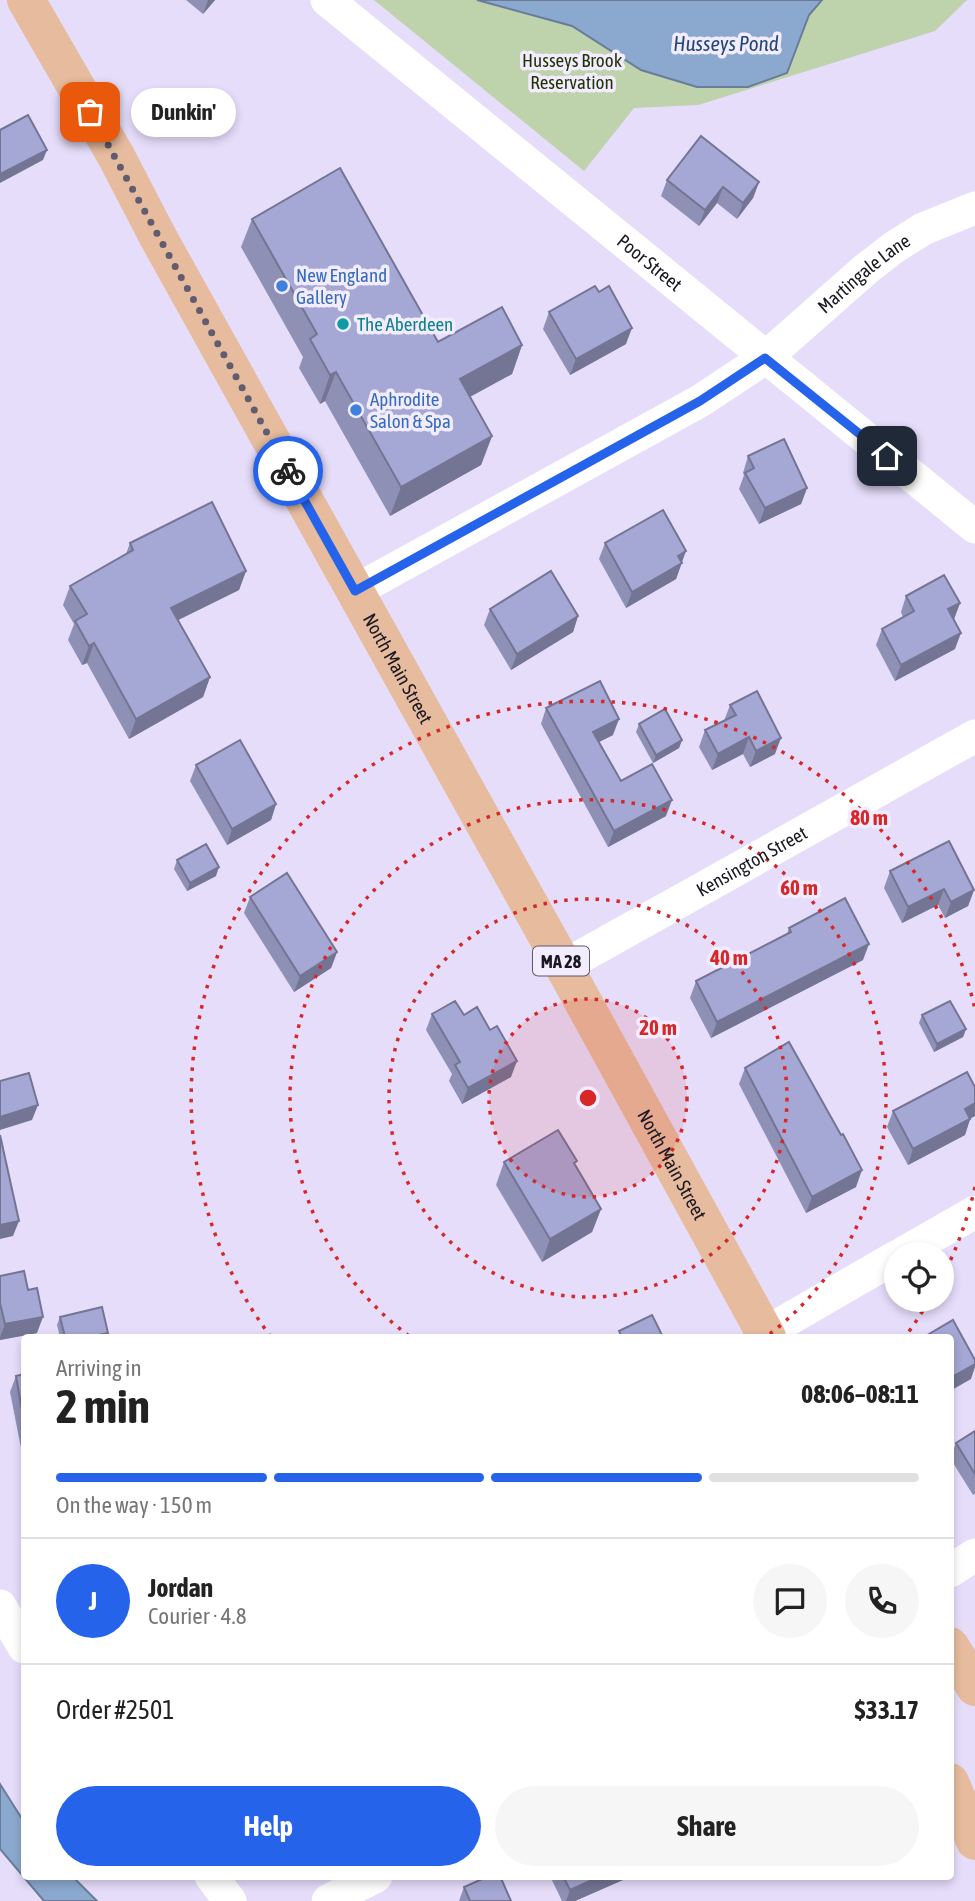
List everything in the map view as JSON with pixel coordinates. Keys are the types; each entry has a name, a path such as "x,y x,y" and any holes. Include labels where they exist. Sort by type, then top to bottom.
{"main road":[{"name":"North Main Street","path":"26,0 116,156 164,248 564,966 765,1334"},
{"path":"954,1653 975,1687"},
{"path":"954,1791 975,1841"}],"street":[{"name":"Poor Street","path":"327,0 975,527"},
{"name":"Martingale Lane","path":"355,591 700,401 765,358 893,248 923,229 975,208"},
{"name":"Kensington Street","path":"564,966 975,736"},
{"path":"922,1242 975,1212"},
{"path":"769,1334 884,1264"},
{"path":"954,1568 975,1555"},
{"path":"0,1606 21,1642"},
{"path":"214,1880 230,1901"},
{"path":"328,1901 368,1880"}],"green space":[{"name":"Husseys Brook Reservation","path":"374,0 967,0 935,31 698,105 634,108 584,171"}],"water":[{"name":"Husseys Pond","path":"477,0 822,0 809,15 787,73 748,87 697,87 641,70 572,26"},
{"path":"0,1784 21,1817 21,1874 0,1849"},
{"path":"26,1880 76,1880 97,1901 44,1901"}],"building":[{"path":"28,115 47,150 0,174 0,130"},
{"path":"701,136 759,182 743,203 723,187 705,210 667,180"},
{"name":"The Aberdeen","path":"340,168 438,342 502,307 522,345 460,379 492,436 401,487 336,372 330,375 310,339 317,334 252,219"},
{"path":"595,286 599,292 609,286 632,328 576,359 549,312"},
{"path":"784,439 807,488 765,508 745,473 754,468 748,456"},
{"path":"212,502 246,571 171,608 210,677 136,719 94,643 89,646 75,621 87,614 70,586 133,550 130,543"},
{"path":"663,510 686,551 678,556 682,563 632,592 605,543"},
{"path":"551,571 578,616 517,654 490,609"},
{"path":"944,575 960,603 948,609 961,633 901,665 882,629 914,611 906,596"},
{"path":"600,681 619,719 593,732 621,781 652,764 672,800 614,831 546,708"},
{"path":"757,691 781,738 756,751 749,737 718,754 705,730 736,715 730,705"},
{"path":"665,709 682,740 656,755 639,724"},
{"path":"240,740 276,804 232,829 196,765"},
{"path":"949,841 974,890 951,902 944,889 908,907 890,871"},
{"path":"206,844 219,867 190,883 177,860"},
{"path":"287,873 337,952 300,976 250,897"},
{"path":"845,898 869,944 717,1022 696,981 791,932 789,928"},
{"path":"455,1001 464,1015 477,1007 490,1030 497,1026 517,1061 468,1088 455,1065 460,1062 432,1014"},
{"path":"950,1001 966,1029 937,1044 922,1015"},
{"path":"789,1042 862,1170 812,1197 745,1068"},
{"path":"967,1072 975,1087 975,1103 965,1109 970,1119 913,1149 893,1111"},
{"path":"29,1073 38,1105 0,1117 0,1081"},
{"path":"558,1130 601,1209 550,1239 504,1162"},
{"path":"0,1135 19,1221 0,1225"},
{"path":"24,1271 28,1290 37,1288 43,1317 5,1324 0,1303 0,1276"},
{"path":"102,1307 108,1333 64,1334 60,1317"},
{"path":"652,1315 662,1334 620,1334 619,1331"},
{"path":"953,1320 975,1364 954,1376 954,1334 929,1334"},
{"path":"21,1375 21,1404 16,1376"},
{"path":"975,1431 975,1474 956,1443"},
{"path":"480,1880 502,1880 511,1901 470,1901 464,1887"},
{"path":"565,1880 592,1880 570,1890"}],"way so far":[{"path":"90,112 288,471"}],"place":[{"name":"Dunkin'","path":"90,112"},
{"name":"New England Gallery","path":"282,286"},
{"name":"The Aberdeen","path":"343,324"},
{"name":"Aphrodite Salon & Spa","path":"356,410"}],"route":[{"path":"288,471 355,591 700,401 765,358 887,456"}]}
